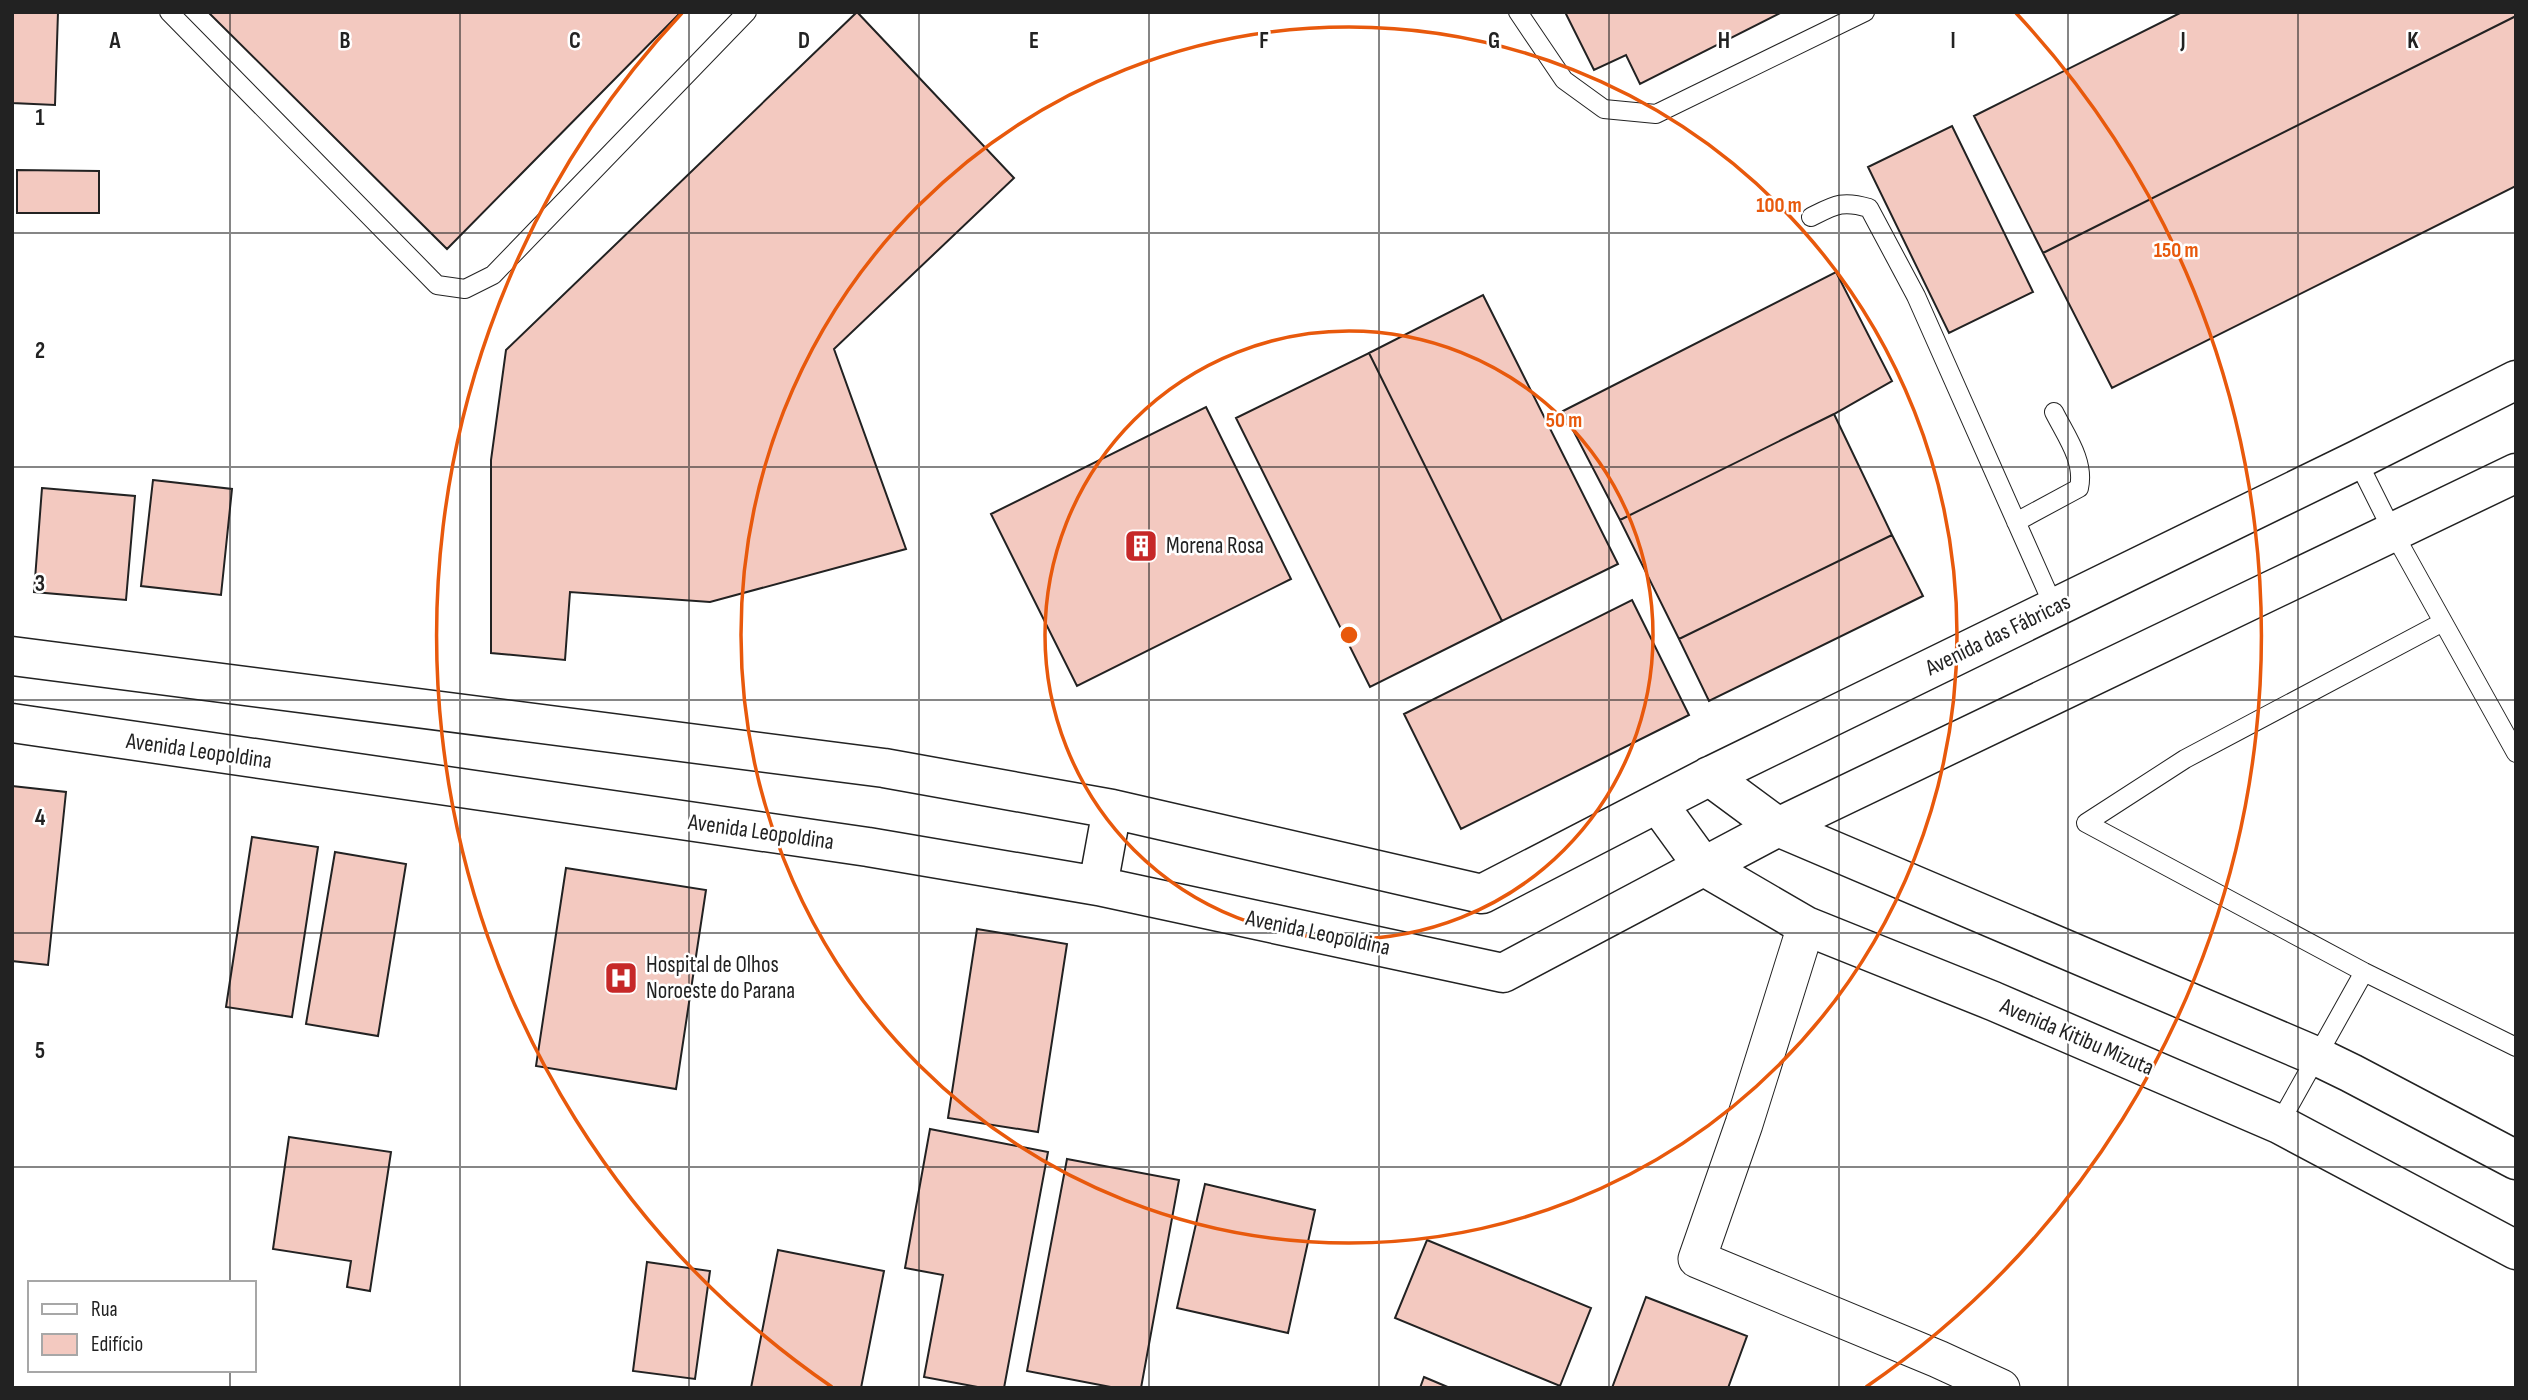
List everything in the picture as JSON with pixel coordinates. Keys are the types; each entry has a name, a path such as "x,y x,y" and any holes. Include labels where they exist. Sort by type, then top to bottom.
{"street":[{"name":"Avenida das Fábricas","path":"1112,810 1482,894 1709,776 2516,380"},
{"path":"1703,866 1778,827 2516,473"},
{"path":"12,656 884,768 1112,810 1098,886"},
{"name":"Avenida Leopoldina","path":"12,723 868,847 1098,886 1503,973 1703,866"},
{"path":"1709,776 1778,827 2316,1056 2516,1160"},
{"name":"Avenida Kitibu Mizuta","path":"1658,804 1703,866 1806,926 1993,1001 2279,1124 2516,1251"},
{"path":"1806,926 1744,1124 1696,1259 1938,1359 2001,1388"}],"lane":[{"path":"169,12 437,285 465,289 493,275 747,12"},
{"path":"1518,12 1563,80 1604,109 1656,114 1866,12"},
{"path":"1811,218 1830,208 1851,202 1869,208 1916,296 2054,607"},
{"path":"2016,523 2079,488 2082,474 2078,461 2054,412"},
{"path":"2357,460 2393,532 2516,753"},
{"path":"2443,622 2186,759 2085,824 2364,972 2516,1047"},
{"path":"2279,1124 2364,972"}],"building":[{"path":"12,12 58,12 55,105 12,103"},
{"path":"208,12 681,12 447,249"},
{"path":"857,12 1014,178 834,349 906,549 710,602 570,592 565,660 491,653 491,460 506,350"},
{"path":"1565,12 1782,12 1640,84 1626,55 1594,70"},
{"path":"2182,12 2516,12 2516,16 2043,253 1974,116"},
{"path":"2516,16 2516,186 2112,388 2043,253"},
{"path":"1952,126 2033,292 1949,333 1868,167"},
{"path":"17,170 99,171 99,213 17,213"},
{"path":"1836,272 1892,381 1834,414 1620,520 1563,411"},
{"path":"1483,295 1618,564 1502,621 1369,353"},
{"path":"1369,353 1502,621 1370,687 1236,418"},
{"name":"Morena Rosa","path":"1206,407 1291,579 1077,686 991,514"},
{"path":"1834,414 1892,535 1679,639 1620,520"},
{"path":"153,480 232,489 221,595 141,586"},
{"path":"42,488 135,496 126,600 34,592"},
{"path":"1892,535 1923,596 1709,701 1679,639"},
{"path":"1632,600 1689,715 1461,829 1404,714"},
{"path":"12,786 66,792 48,965 12,961"},
{"path":"252,837 318,847 292,1017 226,1007"},
{"path":"335,852 406,864 378,1036 306,1024"},
{"name":"Hospital de Olhos Noroeste do Parana","path":"566,868 706,890 676,1089 536,1066"},
{"path":"977,929 1067,944 1038,1132 948,1118"},
{"path":"930,1129 1048,1152 1004,1388 983,1388 924,1377 943,1275 905,1268"},
{"path":"289,1137 391,1152 370,1291 347,1287 351,1261 273,1249"},
{"path":"1067,1159 1179,1180 1141,1388 1116,1388 1027,1371"},
{"path":"1205,1184 1315,1210 1288,1333 1177,1308"},
{"path":"1427,1240 1591,1308 1560,1386 1395,1318"},
{"path":"778,1250 884,1271 861,1388 751,1388"},
{"path":"647,1262 710,1271 695,1379 633,1371"},
{"path":"1646,1297 1747,1336 1728,1388 1612,1388"},
{"path":"1424,1377 1450,1388 1420,1388"}],"place":[{"name":"Morena Rosa","path":"1141,546"},
{"name":"Hospital de Olhos Noroeste do Parana","path":"621,978"}]}
